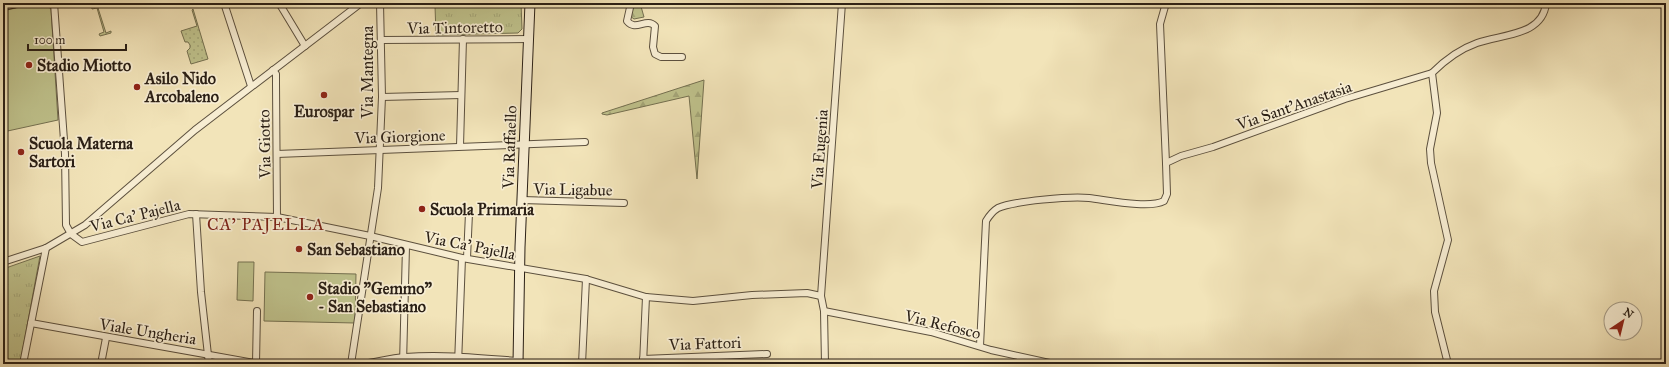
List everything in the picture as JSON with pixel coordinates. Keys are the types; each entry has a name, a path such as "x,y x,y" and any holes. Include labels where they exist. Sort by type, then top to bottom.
{"main road":[{"path":"3,5 14,3"},
{"name":"Via Raffaello","path":"518,362 522,200 530,3"}],"street":[{"path":"54,3 65,163 66,225 71,234"},
{"path":"224,3 251,86"},
{"path":"279,3 305,46"},
{"path":"3,262 46,248 86,224 191,134 251,86 361,3"},
{"name":"Via Mantegna","path":"351,364 378,188 382,97 380,3"},
{"name":"Via Eugenia","path":"821,296 842,3"},
{"path":"980,346 986,221 993,212 1008,205 1034,201 1086,198 1149,204 1164,201 1167,194 1160,24 1166,3"},
{"path":"1448,364 1435,312 1434,291 1448,240 1431,163 1430,149 1437,113 1432,73 1442,62 1472,46 1528,29 1537,24 1544,14 1546,3"},
{"path":"630,5 627,21 630,25 634,26 648,22 655,26 653,47 655,54 661,57 682,57"},
{"name":"Via Tintoretto","path":"381,40 529,39"},
{"path":"460,146 463,40"},
{"name":"Via Giotto","path":"273,70 276,74 277,217"},
{"name":"Via Sant'Anastasia","path":"1166,162 1345,99 1432,73"},
{"path":"382,97 461,95"},
{"name":"Via Giorgione","path":"277,154 585,142"},
{"name":"Via Ligabue","path":"522,200 624,203"},
{"path":"458,364 469,213"},
{"name":"Via Ca' Pajella","path":"71,234 82,242 189,214 277,217 370,236 406,246 465,258 586,279 646,296 693,301 752,295 807,292 821,296"},
{"path":"196,214 209,364"},
{"path":"403,364 406,246"},
{"path":"23,364 46,248"},
{"path":"582,364 586,279"},
{"path":"643,362 646,296"},
{"path":"821,296 824,311 825,364"},
{"path":"257,311 258,364"},
{"name":"Via Refosco","path":"824,311 931,332 980,346 1054,364"},
{"name":"Viale Ungheria","path":"31,323 106,338 208,354 258,364"},
{"path":"101,364 106,338"},
{"name":"Via Fattori","path":"643,362 767,354"},
{"path":"363,364 404,357 458,356 518,362"}],"green space":[{"name":"Stadio Miotto","path":"37,3 45,4 51,9 58,120 3,132 3,11"},
{"path":"103,3 104,6 98,8 106,33 111,31 111,33 100,36 99,34 104,32 97,8 92,9 91,5"},
{"path":"521,3 522,29 518,33 436,35 435,6"},
{"path":"633,3 640,3 644,17 634,19 630,16"},
{"path":"193,9 208,59 191,64 187,51 190,48 190,45 188,42 185,42 181,31 197,26 192,10"},
{"path":"704,80 697,179 689,96 607,115 602,114 602,113"},
{"path":"40,256 20,364 3,364 3,269"},
{"path":"238,262 254,262 253,301 237,300"},
{"name":"Stadio \"Gemmo\" - San Sebastiano","path":"265,272 356,274 355,323 264,321"}],"place":[{"name":"Stadio Miotto","path":"29,65"},
{"name":"Asilo Nido Arcobaleno","path":"137,87"},
{"name":"Eurospar","path":"324,95"},
{"name":"Scuola Materna Sartori","path":"21,152"},
{"name":"Scuola Primaria","path":"422,209"},
{"name":"San Sebastiano","path":"299,249"},
{"name":"Stadio \"Gemmo\" - San Sebastiano","path":"310,297"}],"district":[{"name":"CA' PAJELLA","path":"266,224"}]}
